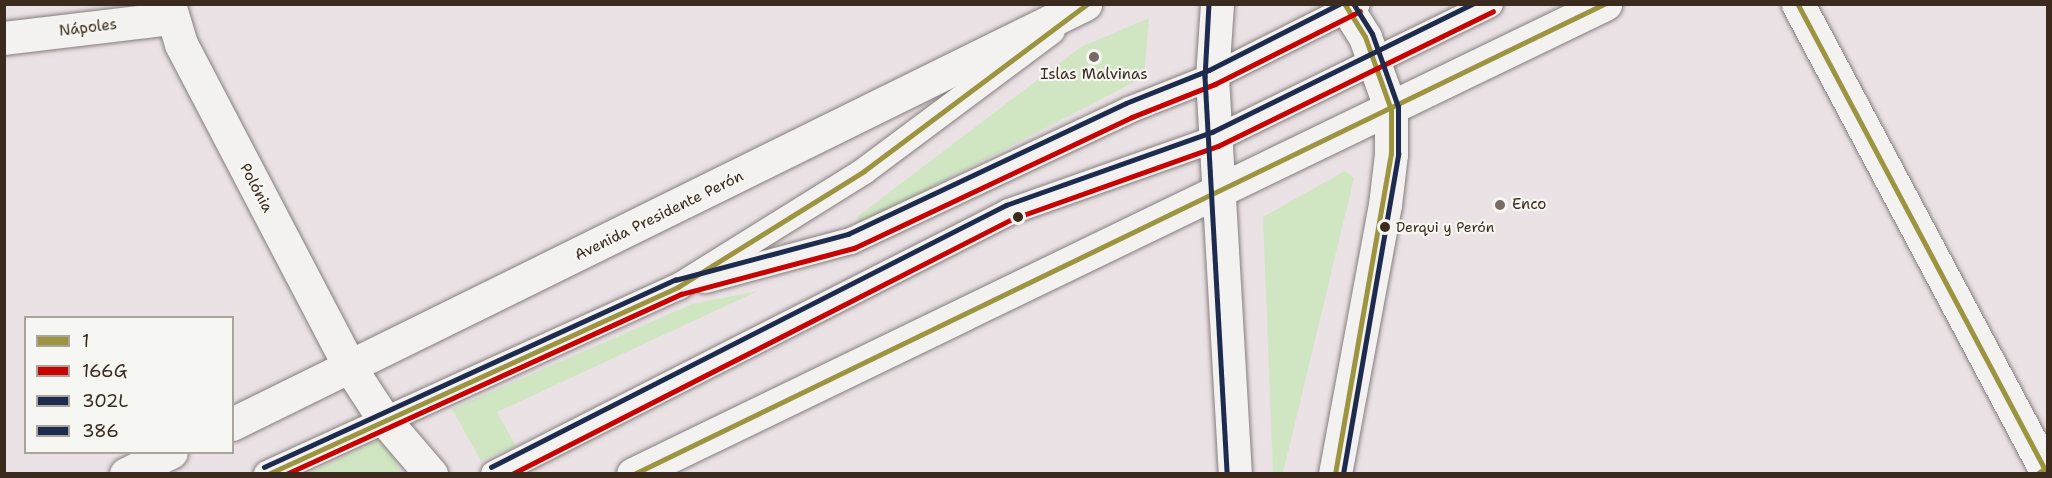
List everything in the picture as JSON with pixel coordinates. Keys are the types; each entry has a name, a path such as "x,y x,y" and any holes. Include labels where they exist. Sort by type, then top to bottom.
{"main road":[{"name":"Avenida Presidente Perón","path":"234,423 351,369 1087,4"},
{"path":"1218,4 1212,77 1235,474"},
{"path":"633,474 1391,110 1605,4"},
{"path":"1798,4 2043,470"},
{"path":"1335,474 1385,205 1391,110 1365,37 1350,6"},
{"name":"Polónia","path":"170,11 180,44 351,369 383,418 431,474"},
{"name":"Nápoles","path":"4,38 170,11"},
{"path":"126,474 169,454"}],"lane":[{"path":"267,474 383,418 678,287 864,171 1087,4"},
{"path":"494,474 1009,212 1215,140 1491,4"},
{"path":"678,287 850,241 1129,110 1212,77 1350,6"}],"green space":[{"path":"1149,18 1144,77 860,224 858,216 1081,47"},
{"path":"1345,171 1354,178 1283,473 1273,473 1263,217"},
{"path":"758,291 497,412 516,446 481,461 452,409 692,304"},
{"path":"382,438 402,473 307,474"}],"transit line":[{"name":"1","path":"268,474 678,287 864,171 1087,4"},
{"name":"386","path":"1209,4 1205,77 1227,474"},
{"name":"302L","path":"264,467 675,280 848,234 1126,103 1209,70 1339,4"},
{"name":"1","path":"1335,474 1391,154 1391,110 1365,37 1344,4"},
{"name":"386","path":"1343,474 1398,154 1398,107 1372,34 1353,4"},
{"name":"302L","path":"491,467 1006,205 1212,132 1472,4"},
{"name":"1","path":"634,474 1604,4"},
{"name":"1","path":"1798,4 2045,469 2038,474"},
{"name":"166G","path":"286,474 681,294 854,248 1132,117 1215,84 1360,11"},
{"name":"166G","path":"512,474 1012,219 1218,146 1493,11"}],"place":[{"name":"Islas Malvinas","path":"1094,57"},
{"name":"Enco","path":"1500,205"},
{"name":"Derqui y Perón","path":"1385,227"}]}
